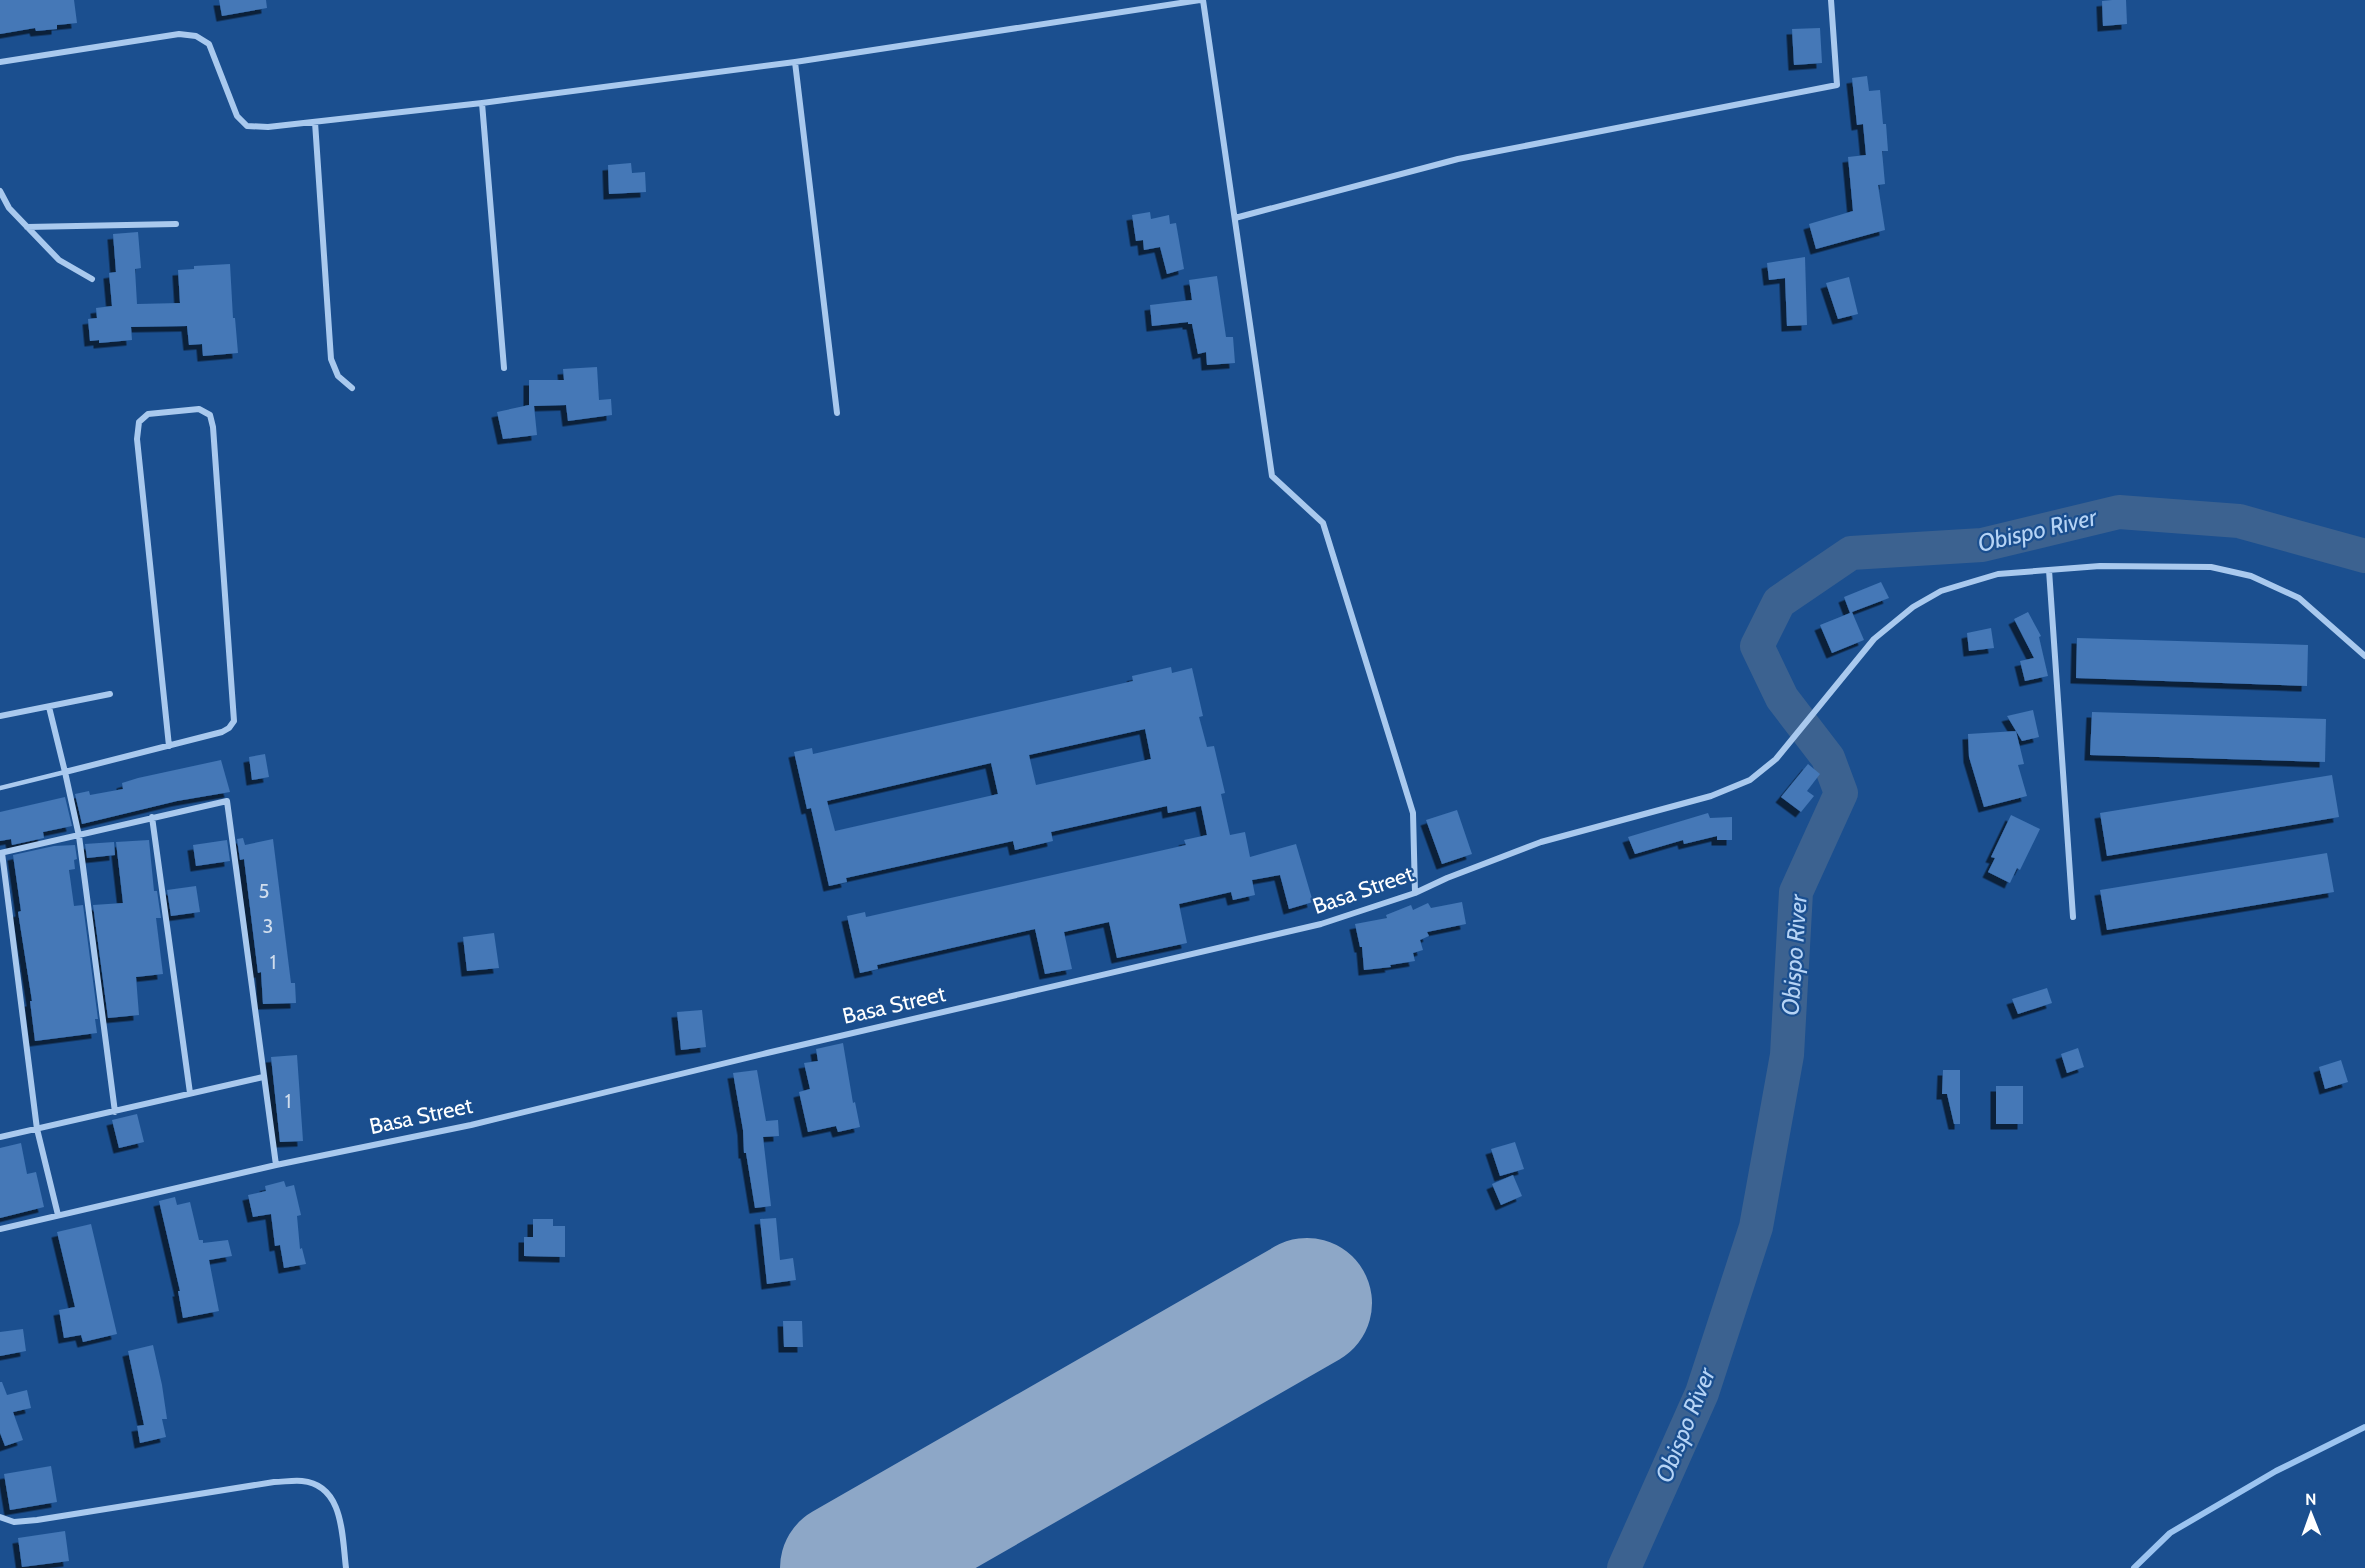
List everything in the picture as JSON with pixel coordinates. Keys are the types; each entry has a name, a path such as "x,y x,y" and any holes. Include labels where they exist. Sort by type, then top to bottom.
{"street":[{"path":"0,62 179,34 196,36 208,44 237,116 247,126 268,127 482,104 795,62 1201,0 1272,476 1323,523 1413,813 1415,893"},
{"path":"1235,218 1458,159 1837,85 1831,0"},
{"path":"795,62 837,413"},
{"path":"482,104 504,368"},
{"path":"315,122 331,359 338,376 352,388"},
{"path":"0,191 9,208 59,260 92,279"},
{"path":"27,227 176,224"},
{"path":"64,772 169,746 222,732 234,721 213,427 210,416 199,409 148,414 139,422 137,439 169,746"},
{"name":"Basa Street","path":"0,1229 276,1165 471,1125 767,1053 1321,924 1415,893 1447,878 1541,842 1711,796 1750,780 1776,759 1874,639 1913,606 1941,591 1998,574 2100,566 2211,567 2251,576 2299,598 2365,656"},
{"path":"2049,570 2073,917"},
{"path":"0,716 110,694"},
{"path":"49,707 79,836 115,1112"},
{"path":"58,1215 37,1129 1,853 227,801 276,1165"},
{"path":"152,817 190,1093"},
{"path":"0,1137 263,1077"},
{"path":"0,1517 14,1522 37,1520 274,1482 302,1481 318,1485 330,1494 340,1525 346,1568"}],"lane":[{"path":"0,788 64,772"}],"building":[{"path":"0,0 74,0 77,23 57,25 57,29 36,31 35,28 0,34"},
{"path":"219,0 266,0 267,8 222,16"},
{"path":"2126,0 2127,24 2103,26 2102,1"},
{"path":"1820,28 1822,63 1794,65 1792,29"},
{"path":"1867,76 1869,91 1880,90 1883,124 1886,124 1888,151 1882,151 1885,184 1878,185 1885,230 1816,249 1809,224 1853,211 1848,157 1866,155 1863,124 1857,125 1852,78"},
{"path":"631,163 632,173 645,172 646,192 609,194 608,165"},
{"path":"1150,212 1151,219 1169,215 1170,224 1176,223 1184,269 1167,274 1160,247 1144,250 1143,240 1136,241 1132,215"},
{"path":"138,232 141,268 135,269 137,304 180,303 178,270 194,269 194,266 230,264 233,318 235,318 238,353 203,356 202,344 189,345 187,326 131,327 132,340 99,343 99,340 90,341 88,319 97,318 96,308 112,306 109,273 116,272 113,234"},
{"path":"1805,257 1807,325 1787,326 1785,278 1769,280 1767,263"},
{"path":"1217,276 1226,337 1233,337 1235,363 1207,365 1206,352 1198,354 1192,324 1188,322 1152,326 1150,305 1192,300 1189,280"},
{"path":"1849,277 1858,314 1838,319 1826,283"},
{"path":"597,367 599,400 611,399 612,415 568,421 566,405 534,406 537,435 503,439 497,412 529,405 529,380 564,380 563,369"},
{"path":"1881,582 1889,598 1852,612 1864,640 1832,653 1820,625 1850,613 1844,597"},
{"path":"2028,612 2041,636 2039,637 2048,676 2025,681 2020,661 2034,658 2014,619"},
{"path":"1991,628 1994,648 1969,651 1967,633"},
{"path":"2077,638 2308,645 2307,686 2076,678"},
{"path":"1171,667 1172,673 1192,668 1203,716 1199,717 1207,747 1214,746 1225,793 1221,794 1230,835 1245,832 1250,857 1296,844 1313,902 1289,909 1280,875 1252,880 1255,895 1233,900 1231,892 1179,904 1187,943 1117,958 1109,922 1064,932 1072,969 1045,974 1035,929 877,965 878,969 860,973 847,916 865,912 866,917 1186,845 1184,840 1207,835 1201,806 1168,813 1167,806 1051,832 1053,841 1015,850 1013,841 846,878 847,882 829,886 811,808 807,809 794,752 812,748 813,754 1133,681 1132,676","holes":["1145,729 1151,759 1036,785 1029,755","991,763 998,794 835,831 827,801"]},
{"path":"2033,710 2039,737 2022,741 2007,716"},
{"path":"2092,712 2326,719 2325,762 2090,755"},
{"path":"2016,731 2024,764 2018,765 2027,796 1984,807 1969,757 1968,734"},
{"path":"265,754 269,777 252,780 249,757"},
{"path":"221,760 230,792 177,801 82,824 75,794 89,791 90,795 123,789 122,783 138,778"},
{"path":"1808,764 1820,774 1807,791 1814,796 1801,812 1781,797"},
{"path":"2332,775 2339,817 2107,856 2100,813"},
{"path":"65,797 72,826 43,832 44,838 12,845 11,839 0,841 0,812"},
{"path":"1457,810 1472,854 1442,864 1426,820"},
{"path":"1708,813 1710,818 1732,817 1732,840 1717,840 1717,836 1684,844 1683,840 1635,854 1628,837"},
{"path":"2011,815 2040,829 2020,870 2017,868 2010,883 1988,872 1995,858 1991,857"},
{"path":"243,838 245,845 273,839 291,983 295,983 296,1003 263,1004 261,972 258,973 244,859 240,860 237,839"},
{"path":"149,840 154,891 157,891 161,918 156,918 163,974 136,977 139,1015 108,1018 93,905 123,903 116,842"},
{"path":"227,840 230,861 196,866 193,845"},
{"path":"114,842 115,855 87,858 85,844"},
{"path":"75,845 77,859 74,860 75,869 69,870 74,906 83,905 98,1019 95,1019 97,1033 35,1041 13,855 54,846"},
{"path":"2327,853 2334,892 2107,930 2100,890"},
{"path":"196,886 200,912 171,916 167,890"},
{"path":"1462,902 1466,924 1427,932 1429,936 1420,940 1423,950 1413,953 1415,961 1364,970 1362,947 1360,947 1355,924 1387,918 1386,915 1411,905 1413,910 1428,903 1431,908"},
{"path":"494,933 499,968 467,971 463,937"},
{"path":"2047,988 2052,1003 2018,1014 2012,999"},
{"path":"702,1010 706,1047 681,1050 677,1012"},
{"path":"843,1043 853,1103 855,1102 860,1127 838,1132 836,1126 808,1132 799,1092 810,1089 804,1063 818,1061 816,1049"},
{"path":"2078,1048 2084,1067 2067,1073 2061,1054"},
{"path":"297,1055 303,1141 280,1142 271,1057"},
{"path":"2341,1060 2348,1082 2325,1089 2319,1067"},
{"path":"757,1070 766,1121 778,1120 779,1136 763,1137 771,1206 755,1208 746,1153 744,1153 743,1130 733,1073"},
{"path":"1943,1070 1960,1070 1960,1124 1954,1124 1947,1094 1942,1094"},
{"path":"1996,1086 2023,1086 2023,1124 1996,1124"},
{"path":"137,1114 144,1142 119,1148 112,1120"},
{"path":"1515,1142 1524,1169 1500,1176 1491,1149"},
{"path":"21,1143 27,1174 36,1172 44,1207 0,1218 0,1148"},
{"path":"1513,1175 1522,1196 1501,1205 1492,1184"},
{"path":"284,1181 286,1187 294,1185 301,1215 297,1216 300,1249 302,1248 306,1264 284,1268 280,1245 275,1246 271,1214 253,1217 248,1195 266,1191 265,1186"},
{"path":"175,1197 177,1205 190,1202 199,1240 203,1240 203,1243 228,1240 232,1256 209,1260 219,1311 183,1318 178,1291 180,1291 159,1201"},
{"path":"776,1218 780,1260 793,1258 796,1280 767,1284 760,1219"},
{"path":"533,1219 553,1219 553,1226 565,1226 565,1257 524,1256 524,1237 533,1237"},
{"path":"91,1224 117,1334 83,1342 81,1335 64,1338 59,1310 75,1307 57,1232"},
{"path":"783,1321 802,1321 803,1347 784,1347"},
{"path":"23,1329 26,1351 0,1356 0,1332"},
{"path":"153,1345 167,1419 162,1419 166,1437 140,1443 137,1426 144,1425 128,1351"},
{"path":"0,1382 7,1395 27,1390 31,1408 13,1412 23,1440 5,1446 0,1433"},
{"path":"51,1466 57,1502 10,1510 4,1474"},
{"path":"65,1531 69,1561 22,1567 18,1538"}],"waterway":[{"name":"Obispo River","path":"1624,1568 1702,1393 1756,1227 1787,1055 1796,892 1841,793 1828,758 1782,698 1757,646 1779,602 1851,553 1982,545 2119,512 2239,521 2365,556"},
{"path":"2134,1568 2170,1533 2276,1471 2365,1427"}],"runway":[{"path":"845,1568 1307,1303"}]}
